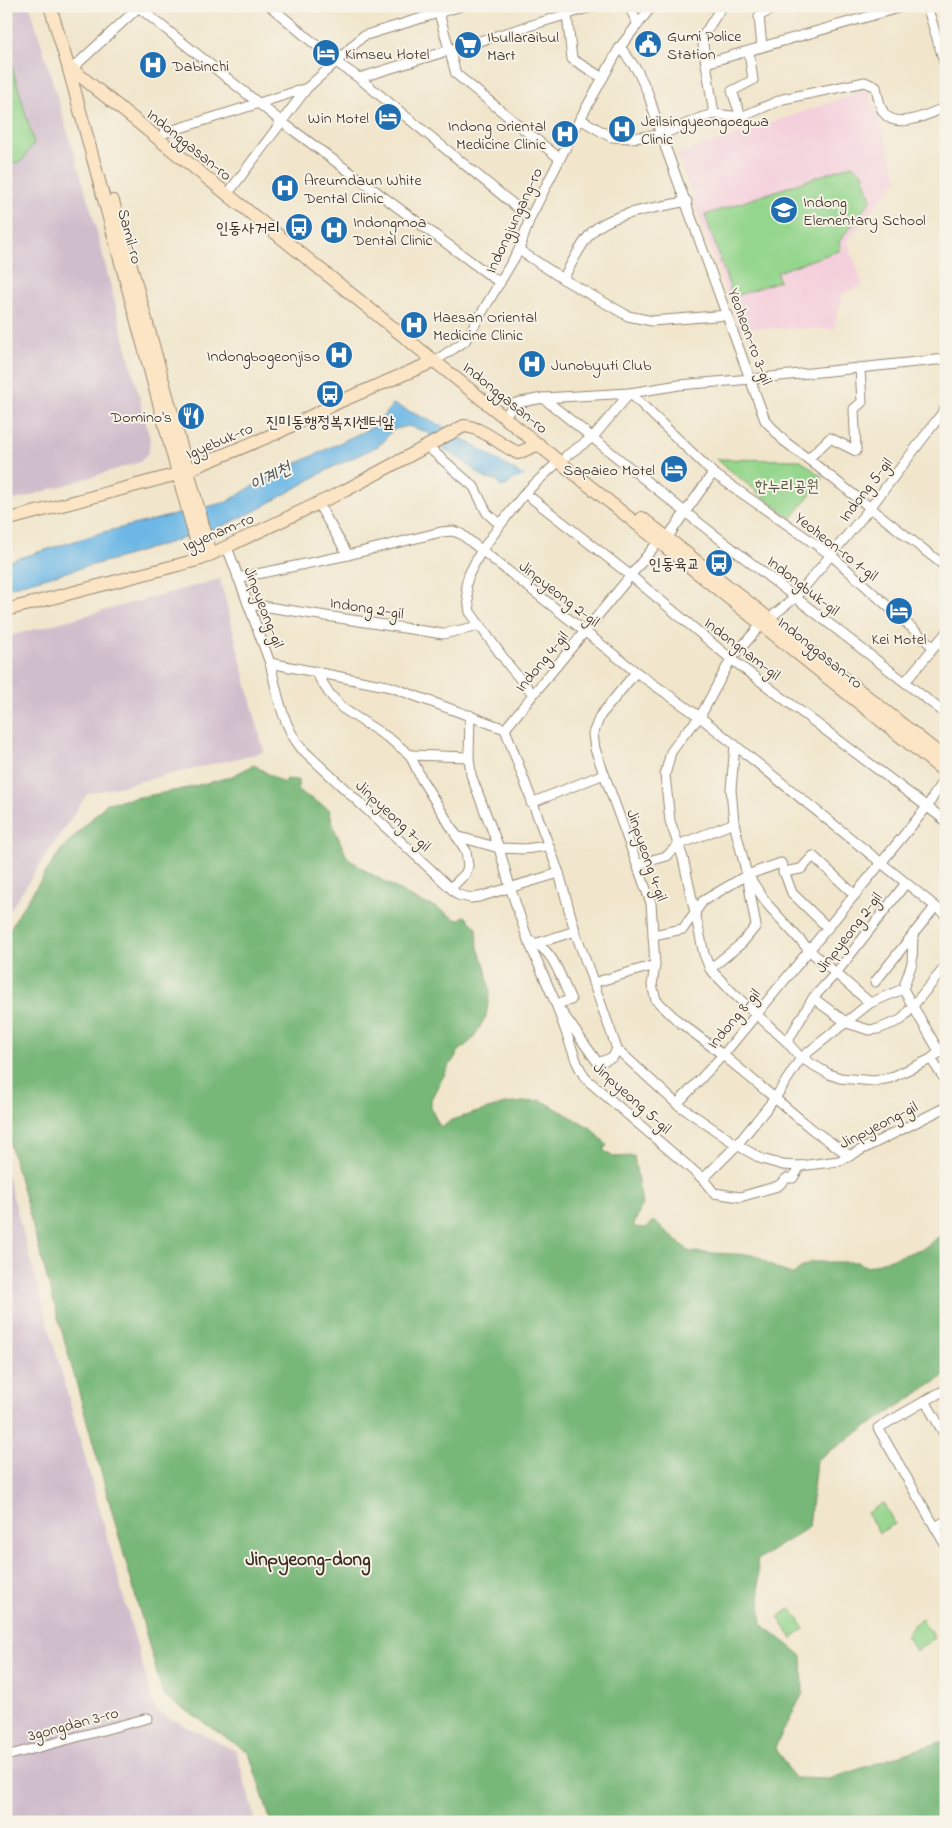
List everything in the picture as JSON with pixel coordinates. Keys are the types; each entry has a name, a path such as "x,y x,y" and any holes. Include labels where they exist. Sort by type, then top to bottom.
{"main road":[{"name":"Samil-ro","path":"50,6 74,69"},
{"name":"Samil-ro","path":"58,6 206,557"},
{"name":"Indonggasan-ro","path":"74,69 164,134 232,188 539,444 562,459"},
{"name":"Indonggasan-ro","path":"74,69 438,359 509,411 562,459 765,622 946,759"},
{"name":"Igyebuk-ro","path":"6,520 183,472 279,432 342,401 438,359"},
{"name":"Igyenam-ro","path":"6,610 206,557 346,490 464,426 474,426 504,447 518,453 539,444"},
{"name":"Indonggasan-ro","path":"765,622 946,774"}],"street":[{"path":"270,6 336,62 359,78 530,218"},
{"name":"Indonggasan-ro","path":"232,188 307,88 363,36 438,9 461,6"},
{"path":"359,78 594,6"},
{"path":"629,6 638,25"},
{"name":"Indongjungang-ro","path":"438,359 464,341 500,283 519,250 530,218 580,119 620,47 652,6"},
{"path":"714,114 702,38 722,6"},
{"path":"762,47 759,16 778,6"},
{"path":"706,64 905,6"},
{"path":"927,6 946,68"},
{"path":"74,69 138,7 282,122 500,283"},
{"path":"438,9 456,74 559,158"},
{"path":"567,14 572,59 603,78"},
{"name":"Yeoheon-ro 3-gil","path":"620,47 636,70 648,93 661,135 687,201 766,420 784,441 946,567"},
{"path":"741,117 732,91 753,80 749,52"},
{"path":"580,119 611,137 631,138 661,135 714,114 741,117 783,99 865,82 876,87 884,113 890,119 905,121 923,117 946,107"},
{"name":"Indonggasan-ro","path":"164,134 307,88"},
{"path":"563,278 583,244 602,224 615,217 687,201"},
{"path":"519,250 628,316 640,320 652,321 728,316"},
{"path":"509,411 516,404 543,398 630,393 679,385 946,358"},
{"path":"808,459 830,438 856,451 854,409 862,402 860,368"},
{"path":"533,694 470,612 466,585 469,574 481,551 525,493 562,459 593,437 630,393"},
{"name":"Yeoheon-ro 1-gil","path":"630,393 713,473 831,555 933,647"},
{"name":"Indongbuk-gil","path":"543,398 685,512 946,714"},
{"name":"Indong 5-gil","path":"710,968 704,954 682,858 670,821 665,775 671,752 700,717 731,659 765,622 796,597 870,508 946,408"},
{"path":"428,446 474,487 487,514 498,523 504,520"},
{"path":"685,512 713,473"},
{"name":"Indongnam-gil","path":"525,493 630,575 731,659 946,821"},
{"path":"318,502 348,555"},
{"name":"Indong 4-gil","path":"505,729 630,575 685,512"},
{"name":"Jinpyeong 2-gil","path":"238,578 348,555 441,532 453,531 462,534 481,551 636,672 700,717 946,915"},
{"name":"Jinpyeong-gil","path":"227,547 270,662 391,687 505,729 559,873 575,930 617,1049 677,1104 737,1145 762,1159 783,1165 800,1166 839,1161 946,1106"},
{"name":"Indong 2-gil","path":"248,604 443,634 479,626"},
{"path":"905,682 946,632"},
{"name":"Jinpyeong 7-gil","path":"270,662 284,715 292,736 301,748 458,895 470,898 491,895 510,887 559,873"},
{"path":"315,670 328,693 342,708 390,739 410,755 422,780 466,851 468,866 466,873 451,888"},
{"name":"Jinpyeong 4-gil","path":"636,672 600,716 593,734 595,750 651,903 655,965 652,985 656,1000 813,1130 850,1156"},
{"path":"470,715 469,757 471,775 499,848 510,887"},
{"path":"735,745 731,789 734,823 747,875 756,926 742,943 710,968 787,1042 801,1058 840,1078 874,1081 890,1078 931,1059 943,1049 903,989"},
{"path":"410,755 469,757"},
{"path":"532,803 604,774"},
{"name":"Indong 8-gil","path":"677,1104 723,1055 881,863 927,806 946,774"},
{"path":"638,864 667,856 678,845 734,823"},
{"path":"456,836 499,848 524,849 548,846"},
{"path":"653,935 683,929 703,901 747,875 782,867 801,869 813,856 854,895"},
{"path":"782,867 792,893 828,928"},
{"path":"747,875 768,905 809,950 870,1003"},
{"name":"Jinpyeong 2-gil","path":"787,1042 813,998 836,973 906,883"},
{"name":"Jinpyeong 5-gil","path":"510,887 528,940 556,1004 577,1063 585,1078 703,1179 714,1193 740,1197 778,1186 787,1178 793,1178 800,1166"},
{"path":"876,982 935,906"},
{"path":"538,943 575,930"},
{"path":"703,1179 737,1145 775,1098 801,1058 870,1003 903,989 912,963 913,934"},
{"path":"528,940 538,943 556,963 559,976 571,1000 556,1004 598,1063 613,1057 617,1049"},
{"path":"593,983 655,965"},
{"path":"813,998 846,1023 869,1030 878,1029 901,1020 946,966"},
{"path":"931,1059 946,1081"},
{"path":"946,1392 941,1392 878,1428 946,1546"},
{"path":"925,1401 946,1437"},
{"path":"935,1527 946,1521"},
{"name":"3gongdan 3-ro","path":"6,1756 148,1718"}],"shaded area":[{"path":"6,6 30,6 92,213 150,439 149,452 140,462 6,503"},
{"name":"Indong Elementary School","path":"869,89 898,179 847,241 863,284 861,287 845,292 842,296 834,329 739,328 677,155"},
{"path":"220,579 264,752 87,794 6,916 6,637"},
{"path":"6,1171 155,1711 236,1751 256,1822 6,1822"}],"green space":[{"path":"6,45 34,143 22,161 6,165"},
{"path":"852,165 863,173 871,200 839,242 841,250 777,272 779,281 733,297 705,215"},
{"name":"한누리공원","path":"716,459 801,460 823,478 791,519"},
{"path":"254,765 283,783 286,779 298,780 298,791 329,809 334,828 347,857 363,869 416,900 437,908 457,920 465,916 477,928 478,948 485,966 490,992 486,1016 473,1039 459,1051 431,1099 431,1108 439,1125 443,1127 451,1120 505,1104 541,1100 591,1128 607,1145 603,1150 613,1157 634,1156 642,1205 633,1227 646,1228 654,1221 690,1252 755,1255 777,1269 794,1275 799,1269 811,1262 858,1262 867,1267 924,1248 946,1231 946,1375 816,1460 809,1527 757,1560 762,1624 802,1656 803,1693 775,1747 794,1778 829,1779 946,1740 946,1822 271,1822 249,1753 163,1695 6,1130 12,1107 6,1099 9,1090 6,1085 6,936 20,911 61,850 107,803 179,790 230,777"},
{"path":"883,1503 895,1524 879,1533 867,1513"},
{"path":"791,1608 805,1629 792,1638 778,1617"},
{"path":"922,1619 934,1638 916,1651 906,1635 913,1625"}],"water":[{"name":"이계천","path":"393,404 442,426 520,474 506,486 500,486 497,480 486,479 446,451 427,432 408,426 392,430 378,446 329,469 257,510 223,526 119,558 6,588 6,562 104,532 227,502 264,479 375,426"}],"waterway":[{"name":"이계천","path":"515,478 523,475"}],"place":[{"name":"Gumi Police Station","path":"648,44"},
{"name":"Ibullaraibul Mart","path":"468,45"},
{"name":"Kimseu Hotel","path":"326,53"},
{"name":"Dabinchi","path":"153,65"},
{"name":"Win Motel","path":"388,117"},
{"name":"Jeilsingyeongoegwa Clinic","path":"622,129"},
{"name":"Indong Oriental Medicine Clinic","path":"565,134"},
{"name":"Areumdaun White Dental Clinic","path":"285,188"},
{"name":"Indong Elementary School","path":"784,210"},
{"name":"인동사거리","path":"299,227"},
{"name":"Indongmoa Dental Clinic","path":"334,230"},
{"name":"Haesan Oriental Medicine Clinic","path":"414,325"},
{"name":"Indongbogeonjiso","path":"339,355"},
{"name":"Junobyuti Club","path":"532,364"},
{"name":"진미동행정복지센터앞","path":"330,394"},
{"name":"Domino's","path":"191,416"},
{"name":"Sapaieo Motel","path":"674,469"},
{"name":"인동육교","path":"719,563"},
{"name":"Kei Motel","path":"899,611"}],"district":[{"name":"Jinpyeong-dong","path":"308,1558"}]}
